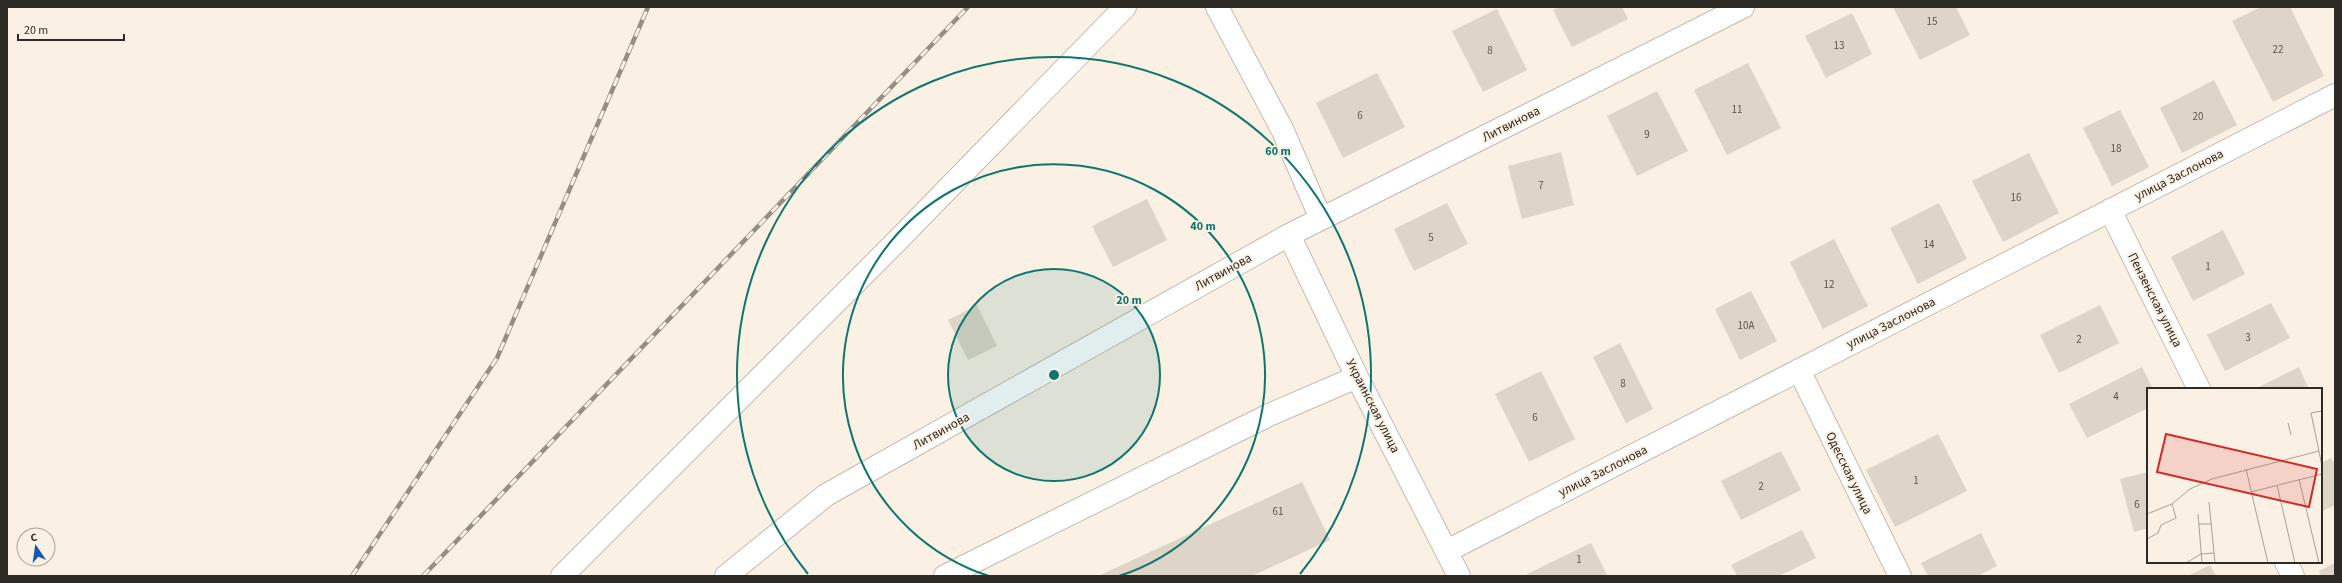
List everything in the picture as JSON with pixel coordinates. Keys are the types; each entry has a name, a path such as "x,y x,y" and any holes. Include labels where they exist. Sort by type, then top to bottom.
{"street":[{"path":"562,576 898,242 1125,7"},
{"path":"1217,7 1284,131 1321,219"},
{"name":"Литвинова","path":"726,576 751,568 826,495 1289,235 1743,7"},
{"name":"улица Заслонова","path":"1447,551 2335,95"},
{"name":"Пензенская улица","path":"2110,210 2199,388"},
{"name":"Украинская улица","path":"1289,235 1357,377 1459,576"},
{"name":"Одесская улица","path":"1799,370 1900,576"},
{"path":"945,576 1269,414 1357,377"},
{"path":"2286,563 2293,576"}],"building":[{"path":"1560,7 1622,7 1628,19 1572,47 1553,10"},
{"path":"1893,7 1956,7 1970,35 1920,60"},
{"path":"2261,7 2290,7 2324,76 2273,102 2232,21"},
{"path":"1497,9 1527,70 1483,92 1452,31"},
{"path":"1852,13 1872,54 1826,78 1805,36"},
{"path":"1748,63 1781,128 1727,155 1694,90"},
{"path":"1377,73 1405,127 1343,158 1316,103"},
{"path":"2214,80 2237,125 2182,153 2160,108"},
{"path":"1657,91 1688,151 1637,176 1607,116"},
{"path":"2120,110 2149,167 2112,186 2083,128"},
{"path":"1561,152 1574,205 1522,219 1508,166"},
{"path":"2029,153 2059,213 2003,242 1972,181"},
{"path":"1147,199 1167,240 1113,267 1092,226"},
{"path":"1447,203 1468,244 1414,271 1394,229"},
{"path":"1939,203 1967,259 1918,284 1890,228"},
{"path":"2223,230 2245,274 2193,301 2171,257"},
{"path":"1834,239 1868,306 1823,329 1790,262"},
{"path":"1751,291 1777,341 1740,360 1715,309"},
{"path":"2271,303 2290,338 2225,371 2207,335"},
{"path":"977,305 997,346 968,360 948,320"},
{"path":"2100,305 2119,343 2059,373 2040,335"},
{"path":"1620,343 1653,409 1626,423 1593,357"},
{"path":"2142,367 2152,388 2147,388 2147,408 2087,438 2069,404"},
{"path":"2299,367 2309,388 2257,388"},
{"path":"1541,371 1575,439 1529,462 1495,394"},
{"path":"1938,434 1967,491 1895,527 1866,470"},
{"path":"1781,451 1801,490 1741,520 1721,481"},
{"path":"2331,458 2335,465 2335,505 2322,512 2322,462"},
{"path":"2147,472 2147,528 2134,532 2120,479"},
{"path":"1302,482 1330,540 1252,576 1098,576"},
{"path":"1802,530 1816,558 1779,576 1737,576 1731,565"},
{"path":"1981,533 1997,566 1978,576 1928,576 1921,563"},
{"path":"1591,543 1607,575 1528,576 1527,574"},
{"path":"2335,563 2335,576 2321,576 2319,571"},
{"path":"2210,565 2216,576 2188,576"}],"railway":[{"path":"352,576 497,358 648,7"},
{"path":"423,576 968,7"}]}
